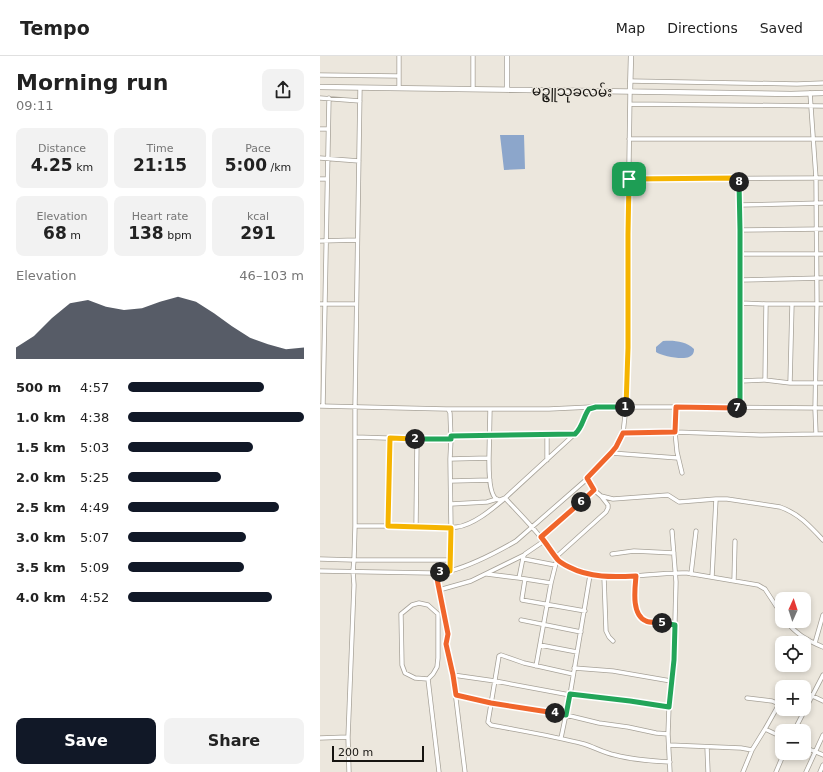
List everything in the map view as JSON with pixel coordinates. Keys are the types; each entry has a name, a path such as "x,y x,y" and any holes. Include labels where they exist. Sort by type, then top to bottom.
{"street":[{"path":"399,56 399,88"},
{"path":"473,56 473,90"},
{"path":"507,56 507,90"},
{"path":"320,571 436,573 450,571 477,561 516,541 587,478 616,447 623,433 626,407 631,56"},
{"path":"320,76 399,76"},
{"path":"630,81 797,84 823,83"},
{"name":"မဥ္ဇူသုခလမ်း","path":"320,87 630,92 823,93"},
{"path":"349,772 348,737 355,526 356,304 360,88"},
{"path":"810,94 816,178 816,434"},
{"path":"320,98 360,101"},
{"path":"329,98 325,274 322,304 322,406 446,409 549,409 592,407 823,408"},
{"path":"630,104 823,106"},
{"path":"320,129 328,129"},
{"path":"629,139 823,139"},
{"path":"320,158 359,160"},
{"path":"738,178 740,205 740,408"},
{"path":"629,179 823,178"},
{"path":"320,179 327,179"},
{"path":"740,205 823,203"},
{"path":"320,211 326,211"},
{"path":"740,230 823,229"},
{"path":"320,241 357,240"},
{"path":"740,254 823,254"},
{"path":"320,274 325,274"},
{"path":"740,280 823,278"},
{"path":"740,303 823,304"},
{"path":"322,304 356,304"},
{"path":"765,380 766,304"},
{"path":"790,384 792,304"},
{"path":"740,381 765,380 790,384 823,383"},
{"path":"355,526 416,526 451,528 474,521 505,498 575,434 581,427 587,411 592,407"},
{"path":"676,407 675,432 678,458 682,474"},
{"path":"446,409 448,409 450,413 451,438 450,571"},
{"path":"490,409 490,480 493,493 497,499"},
{"path":"623,433 675,432 760,435 823,434"},
{"path":"547,434 547,460"},
{"path":"355,438 417,439 575,434"},
{"path":"388,526 390,438"},
{"path":"416,526 417,439"},
{"path":"611,453 678,458"},
{"path":"450,459 489,458"},
{"path":"536,666 556,558 608,510 608,505 594,490 587,478"},
{"path":"451,481 490,480"},
{"path":"541,537 594,490"},
{"path":"601,496 613,499 668,495 679,502 727,499 780,507 788,510 807,523 823,540"},
{"path":"451,504 487,502 505,498"},
{"path":"505,498 541,537 556,558 577,572 604,577 676,573 712,577 758,585 765,589 775,604"},
{"path":"712,577 716,499"},
{"path":"691,574 696,531"},
{"path":"670,772 668,734 674,660 676,582 672,532"},
{"path":"439,590 471,581 487,574 524,556 544,541"},
{"path":"734,581 735,541"},
{"path":"612,554 634,551 674,553"},
{"path":"524,556 525,560 555,565"},
{"path":"519,578 524,556"},
{"path":"320,559 450,560"},
{"path":"436,573 448,634 446,644 456,695 465,772"},
{"path":"487,574 552,583"},
{"path":"561,738 585,611 590,575"},
{"path":"636,576 634,596 635,605 641,618 646,621 675,625"},
{"path":"604,577 606,631 613,641"},
{"path":"525,579 522,600 585,611"},
{"path":"419,603 428,605 438,614 437,668 428,679 415,678 405,673 402,665 401,614 412,605 419,603"},
{"path":"815,643 823,615"},
{"path":"521,620 581,632"},
{"path":"792,628 806,638 823,647"},
{"path":"540,645 577,652"},
{"path":"573,674 536,666 500,655 498,657 488,721 489,724 561,738 597,748 613,755 641,760 670,762"},
{"path":"574,668 613,671 672,681"},
{"path":"453,675 570,694 669,707"},
{"path":"798,724 823,675"},
{"path":"428,679 439,772"},
{"path":"456,695 491,703 566,715 599,723 668,734"},
{"path":"813,696 823,701"},
{"path":"747,698 775,702"},
{"path":"744,772 752,750 775,711"},
{"path":"764,729 775,734"},
{"path":"806,772 823,735"},
{"path":"320,738 348,737"},
{"path":"669,745 741,748 752,750"},
{"path":"707,747 708,772"},
{"path":"811,750 823,755"},
{"path":"776,772 781,760"},
{"path":"820,772 823,765"}],"water":[{"path":"500,135 524,135 525,169 504,170"},
{"path":"663,341 675,341 687,344 694,349 693,353 689,357 682,358 663,355 656,352 656,347"}],"route":[{"path":"738,178 740,230 740,408 676,407 675,432 623,433 616,447 587,478 594,490 541,537 560,562 577,572 604,577 636,576 634,596 635,605 641,618 646,621 675,625 674,660 669,707 570,694 566,715 491,703 456,695 446,644 448,634 436,573 450,571 451,528 388,526 390,438 451,439 451,436 575,434 581,427 587,411 592,407 626,407 628,348 629,179 738,178"}]}
